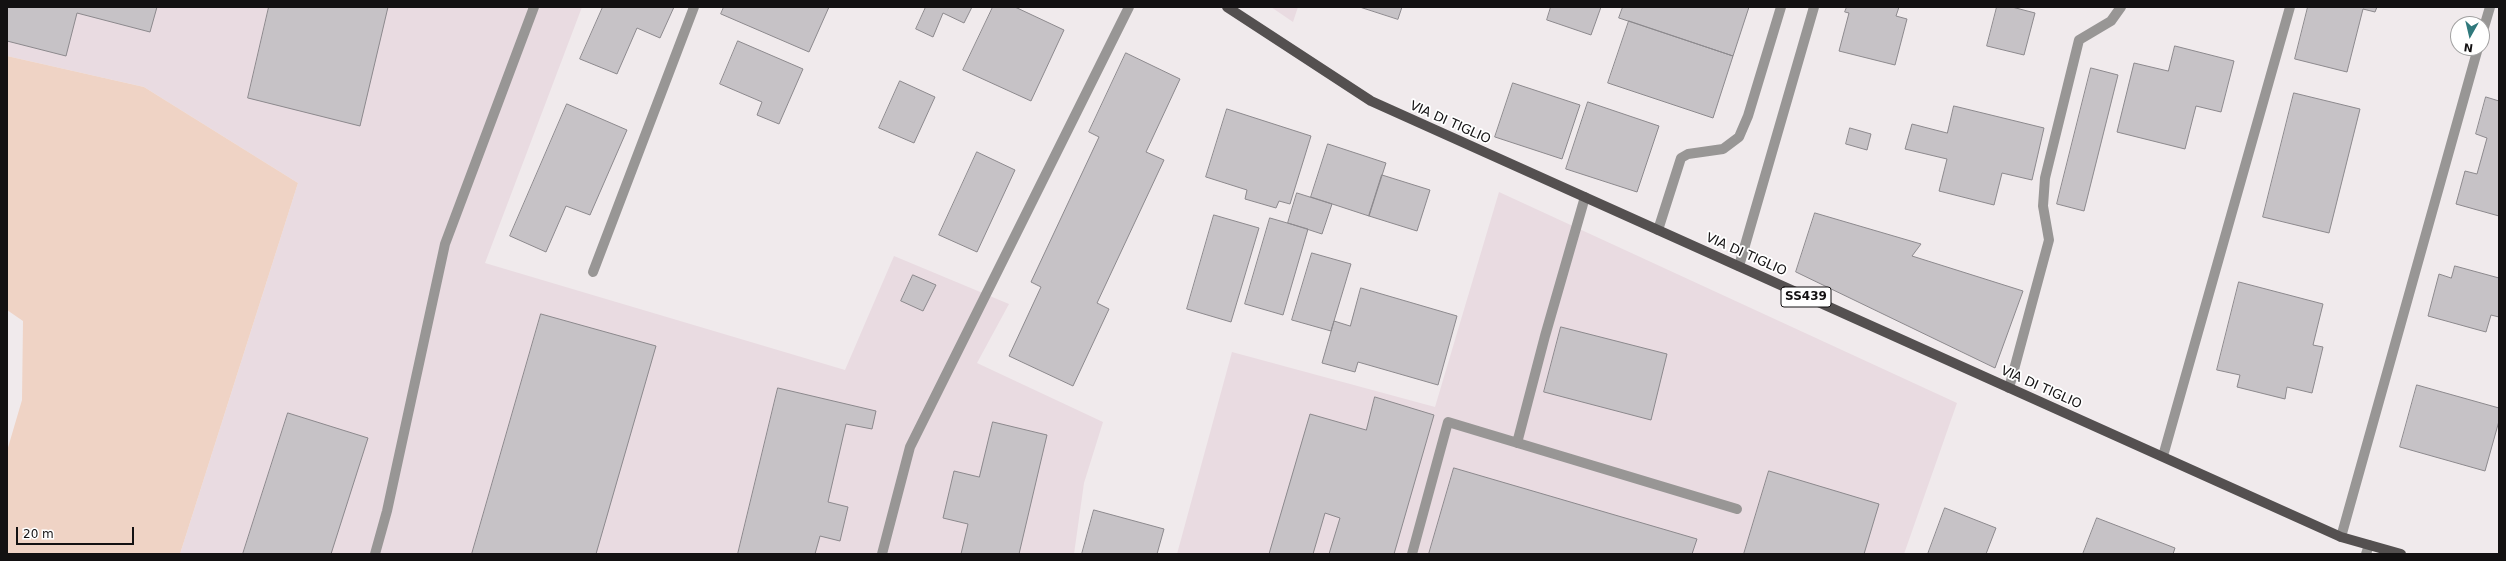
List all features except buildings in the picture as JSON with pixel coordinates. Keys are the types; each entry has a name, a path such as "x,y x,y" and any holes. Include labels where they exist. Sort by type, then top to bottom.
{"main road":[{"name":"VIA DI TIGLIO","path":"1227,7 1371,101 2368,549 2402,554"}],"lane":[{"path":"375,554 387,510 445,244 534,7"},
{"path":"593,272 694,7"},
{"path":"882,554 910,447 1129,7"},
{"path":"1658,230 1681,158 1688,154 1723,150 1739,137 1748,116 1781,7"},
{"path":"1739,266 1814,7"},
{"path":"2008,388 2049,240 2043,206 2045,178 2078,40 2111,21 2121,7"},
{"path":"2163,456 2290,7"},
{"path":"2341,537 2476,56"},
{"path":"1518,443 1545,336 1585,197"},
{"path":"1412,554 1448,422 1736,510"}],"shaded area":[{"path":"7,7 582,7 485,263 845,370 894,256 1009,304 977,363 1103,422 1084,483 1074,554 180,554 298,183 144,87 7,56"},
{"path":"1271,7 1298,7 1293,22"},
{"path":"7,56 144,87 298,183 180,554 7,554 7,451 22,400 23,321 7,310"},
{"path":"1499,192 1957,403 1904,554 1177,554 1232,352 1435,407"}]}
